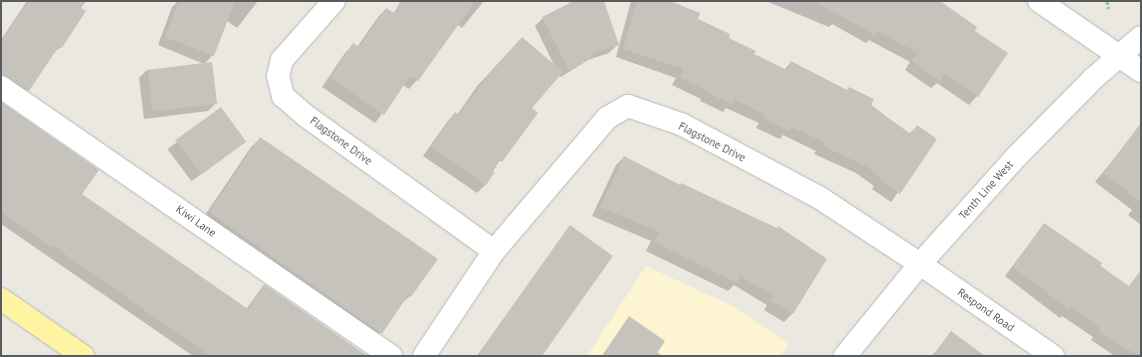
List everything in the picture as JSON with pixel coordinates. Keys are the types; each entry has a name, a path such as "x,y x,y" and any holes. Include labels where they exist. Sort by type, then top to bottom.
{"main road":[{"path":"1,299 84,356"}],"street":[{"name":"Flagstone Drive","path":"334,1 282,60 278,76 284,96 306,116 494,251"},
{"path":"1039,1 1141,71"},
{"name":"Tenth Line West","path":"845,356 920,264 1032,140 1117,55 1141,37"},
{"name":"Kiwi Lane","path":"1,87 391,356"},
{"name":"Flagstone Drive","path":"424,356 494,251 607,118 628,106 681,124 820,198 920,264"},
{"name":"Respond Road","path":"920,264 1053,356"}],"path":[{"path":"1107,1 1109,9"}],"shaded area":[{"path":"646,266 732,306 789,344 780,356 587,356"}],"building":[{"path":"28,1 86,1 81,8 86,11 62,48 59,46 29,91 1,75 1,42"},
{"path":"179,1 235,1 214,56 165,37"},
{"path":"402,1 475,1 418,81 410,76 384,115 330,78 353,43 359,47 386,8 394,13"},
{"path":"574,1 604,1 619,45 590,55 592,58 569,70 542,17"},
{"path":"637,1 670,1 700,13 698,19 730,34 729,38 756,51 754,54 787,70 791,61 847,90 849,87 874,99 871,106 911,134 917,125 937,139 900,194 879,180 881,177 864,165 822,146 824,142 791,127 789,131 764,119 766,115 734,99 732,104 708,93 708,91 680,77 683,69 623,49"},
{"path":"814,1 940,1 977,27 975,31 1008,53 978,97 945,74 940,81 912,61 918,53 877,31 875,35"},
{"path":"522,37 563,72 532,108 538,113 502,162 498,160 492,170 495,172 486,185 431,147 455,112 459,115 487,76"},
{"path":"212,62 217,104 153,112 147,70"},
{"path":"1,102 99,170 82,194 248,309 264,284 367,356 210,356 52,245 50,247 1,212"},
{"path":"221,107 246,142 201,175 176,140"},
{"path":"1141,123 1141,202 1103,173"},
{"path":"260,137 438,259 411,297 408,295 382,334 209,212"},
{"path":"624,156 680,185 681,183 777,228 778,226 827,259 793,314 771,301 774,296 740,276 737,283 714,272 654,242 659,232 600,207"},
{"path":"1044,223 1102,263 1100,266 1129,286 1141,270 1141,356 1122,347 1098,331 1100,328 1071,308 1069,310 1013,267"},
{"path":"570,225 613,256 542,356 477,356"},
{"path":"629,316 665,341 655,356 602,356"},
{"path":"951,331 985,356 933,356"}]}
